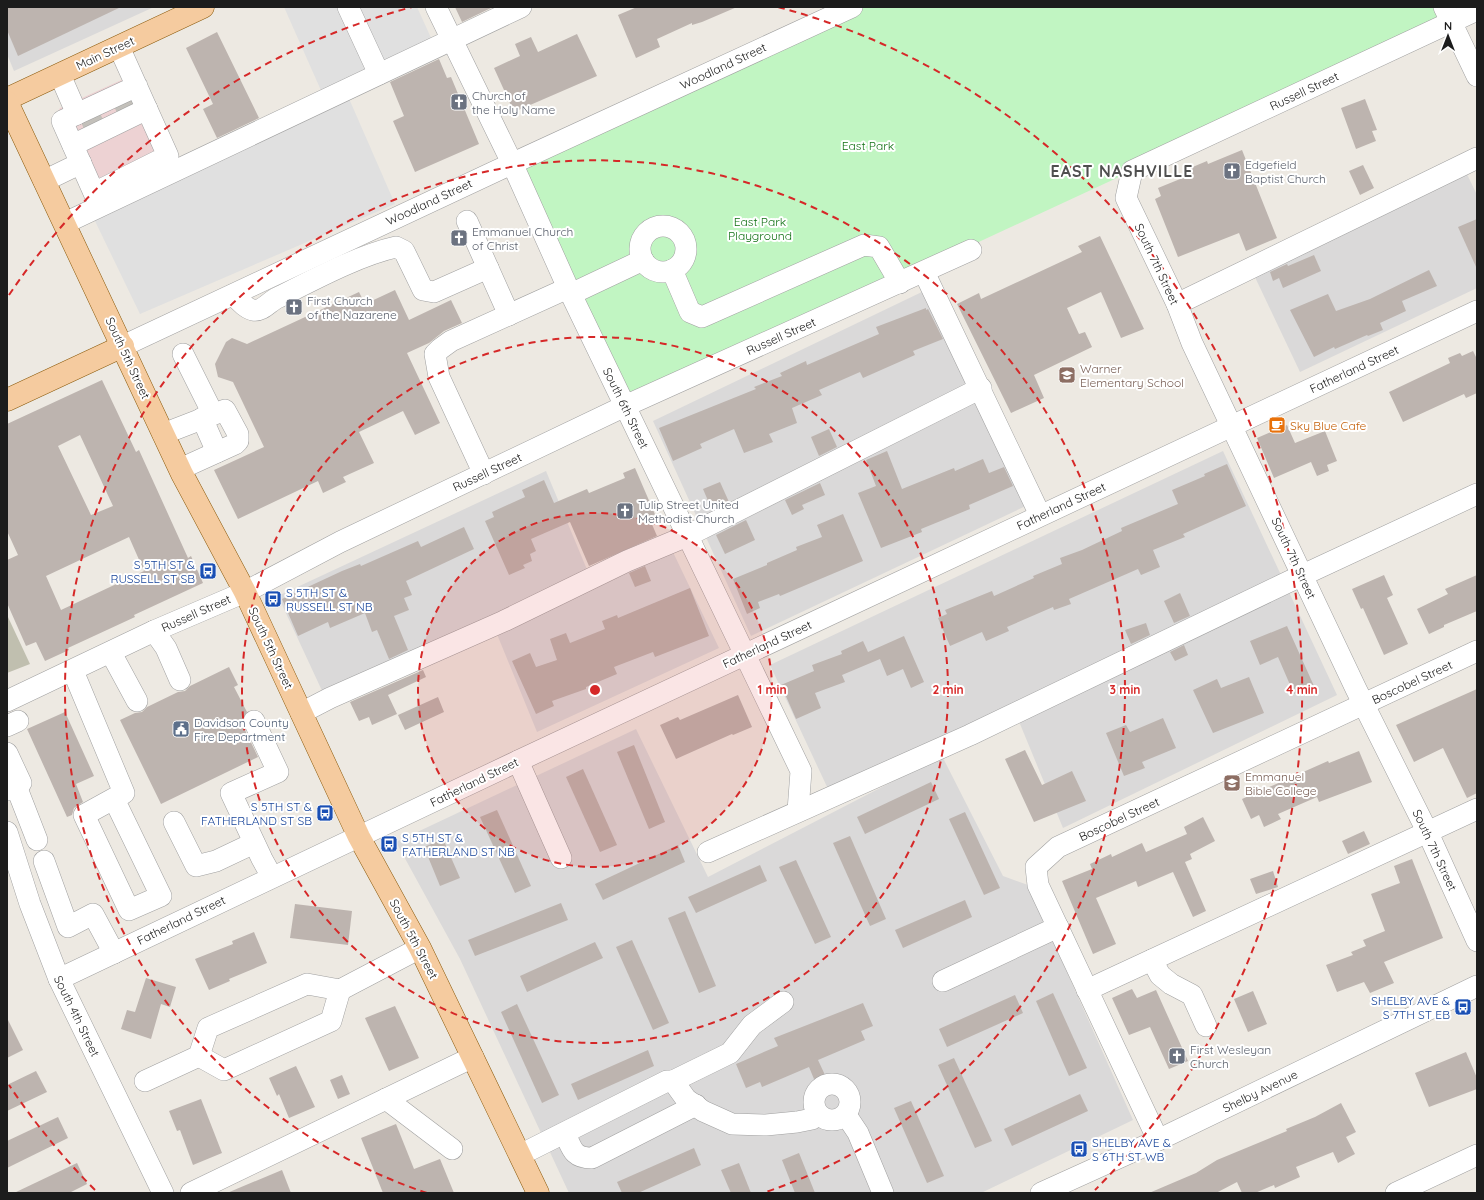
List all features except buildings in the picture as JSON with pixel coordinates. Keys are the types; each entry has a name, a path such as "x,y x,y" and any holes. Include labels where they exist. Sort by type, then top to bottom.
{"main road":[{"name":"Main Street","path":"7,99 203,7"},
{"name":"South 5th Street","path":"7,102 123,346 163,434 245,592 359,837 420,948 474,1057 520,1155 533,1192"},
{"name":"Woodland Street","path":"7,400 123,346"}],"street":[{"path":"348,7 379,74"},
{"name":"South 6th Street","path":"436,7 512,163 570,291 687,536 801,771 798,811"},
{"path":"65,223 519,8"},
{"name":"Woodland Street","path":"123,346 512,163 845,9"},
{"name":"Russell Street","path":"1132,171 1447,15 1477,10"},
{"path":"1447,15 1477,76"},
{"path":"44,181 77,154 111,111 119,47"},
{"path":"60,74 111,111 168,156 94,193 62,121 111,111"},
{"path":"1177,304 1477,158"},
{"name":"South 7th Street","path":"1132,171 1126,198 1177,304 1192,343 1302,576 1363,705 1428,833 1477,941"},
{"path":"467,221 509,315"},
{"path":"667,226 681,235 686,249 681,264 672,270 660,272 652,269 643,260 640,252 643,238 652,229 667,226"},
{"path":"672,270 690,312 702,317 864,245 879,247 900,283"},
{"path":"233,295 252,310 259,310 275,299 380,250 396,247 404,251 423,290 434,292 488,268"},
{"name":"Russell Street","path":"7,701 111,653 154,631 245,592 340,542 625,406 971,250"},
{"path":"484,474 439,377 435,354 451,341 509,315 643,260"},
{"path":"924,272 981,388 1040,515"},
{"name":"Fatherland Street","path":"59,979 744,654 1477,311"},
{"path":"182,354 213,414 217,452"},
{"path":"301,712 504,621 628,561 687,536 981,388"},
{"path":"163,434 213,414"},
{"path":"180,469 238,441 238,434 213,414"},
{"path":"708,852 970,735 1477,494"},
{"path":"154,631 166,648 180,680"},
{"name":"Boscobel Street","path":"1158,1140 1038,885 1036,867 1058,847 1477,651"},
{"path":"111,653 137,701"},
{"path":"73,671 124,793 84,815 129,910 161,896 114,799"},
{"path":"254,721 278,772 231,793 254,843 272,877"},
{"path":"7,753 21,783 11,788 37,840"},
{"path":"518,761 561,858"},
{"path":"1087,990 1477,810"},
{"path":"174,822 196,866 216,861 254,843"},
{"name":"South 4th Street","path":"7,832 30,904 59,979 163,1193"},
{"path":"44,861 68,927 93,914 114,953"},
{"path":"944,981 1058,926"},
{"path":"145,1081 199,1056 208,1028 307,984 340,990 420,948"},
{"path":"1152,960 1160,975 1171,984 1192,995 1206,1026"},
{"name":"Shelby Avenue","path":"1041,1193 1158,1140 1477,986"},
{"path":"199,1056 224,1070 331,1021 340,990"},
{"path":"520,1155 667,1081 673,1081 730,1053 752,1025 783,1002"},
{"path":"192,1193 474,1057"},
{"path":"673,1081 686,1099 703,1111 732,1124 766,1125 797,1122 812,1119 818,1114"},
{"path":"829,1084 836,1084 843,1088 848,1093 851,1100 850,1108 846,1115 840,1119 832,1121 824,1119 814,1108 816,1093 822,1087 829,1084"},
{"path":"386,1099 452,1149"},
{"path":"565,1133 574,1153 582,1158 592,1158 696,1105"},
{"path":"846,1115 858,1133 883,1193"},
{"path":"1396,1193 1477,1155"}],"shaded area":[{"path":"7,7 154,7 14,71 7,54"},
{"path":"284,7 417,7 437,51 347,94 395,204 140,314 94,219 327,104"},
{"path":"139,72 178,162 90,204 52,123 60,108"},
{"path":"1465,170 1477,195 1477,288 1300,372 1253,273"},
{"path":"926,290 1032,503 751,636 653,421"},
{"path":"1223,451 1337,695 1063,828 1013,707 829,791 770,665"},
{"path":"546,471 593,584 671,548 719,648 537,732 492,622 324,695 278,596"},
{"path":"7,615 30,664 7,673"},
{"path":"636,729 708,877 942,756 1003,876 1028,885 1133,1120 981,1193 569,1193 460,959 396,842"}],"green space":[{"name":"East Park","path":"844,7 1444,7 1451,23 625,406 512,163"}],"tunnel":[{"path":"122,99 128,111"},
{"path":"89,115 95,127"}],"place":[{"name":"Church of the Holy Name","path":"459,102"},
{"name":"Edgefield Baptist Church","path":"1232,171"},
{"name":"Emmanuel Church of Christ","path":"459,238"},
{"name":"First Church of the Nazarene","path":"294,307"},
{"name":"Warner Elementary School","path":"1067,375"},
{"name":"Sky Blue Cafe","path":"1277,425"},
{"name":"Tulip Street United Methodist Church","path":"625,511"},
{"name":"S 5TH ST & RUSSELL ST SB","path":"208,571"},
{"name":"S 5TH ST & RUSSELL ST NB","path":"273,599"},
{"name":"Davidson County Fire Department","path":"181,729"},
{"name":"Emmanuel Bible College","path":"1232,783"},
{"name":"S 5TH ST & FATHERLAND ST SB","path":"325,813"},
{"name":"S 5TH ST & FATHERLAND ST NB","path":"389,844"},
{"name":"SHELBY AVE & S 7TH ST EB","path":"1463,1007"},
{"name":"First Wesleyan Church","path":"1177,1056"},
{"name":"SHELBY AVE & S 6TH ST WB","path":"1079,1149"}],"district":[{"name":"EAST NASHVILLE","path":"1122,171"}],"park label":[{"name":"East Park Playground","path":"760,228"}]}
